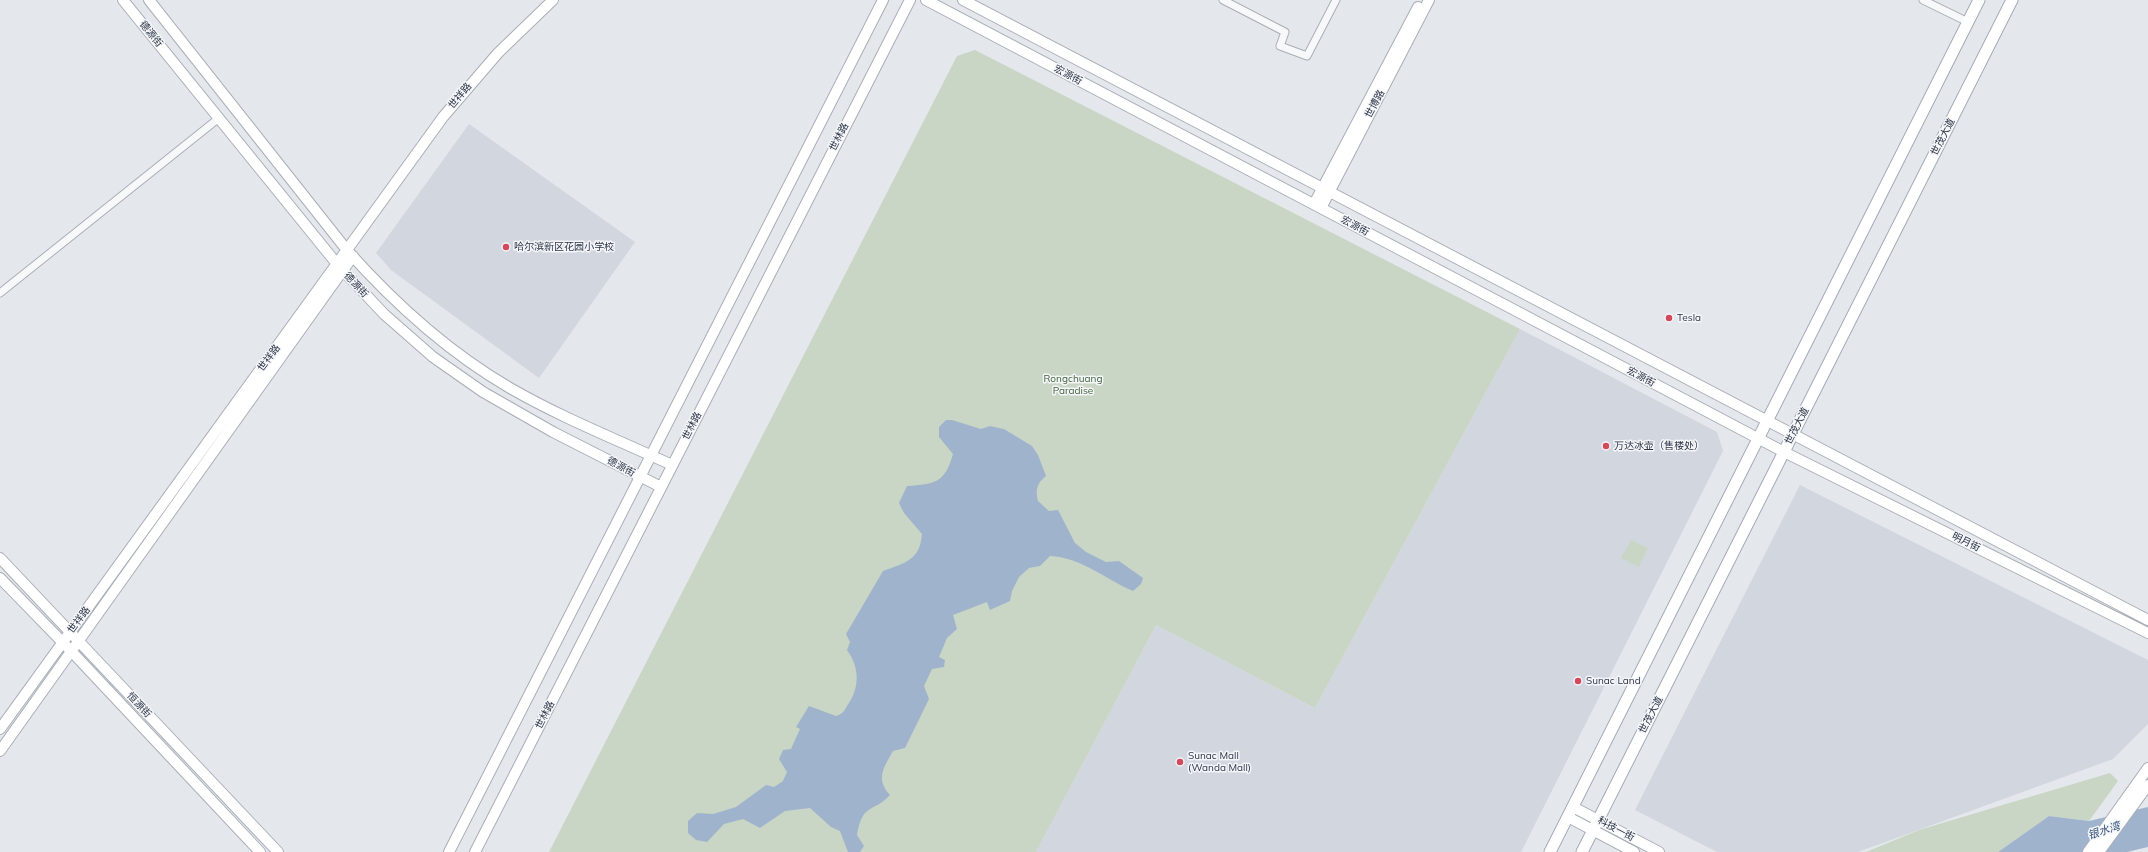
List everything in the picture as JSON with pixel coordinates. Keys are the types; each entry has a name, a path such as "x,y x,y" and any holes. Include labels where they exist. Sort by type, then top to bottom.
{"main road":[{"name":"德源街","path":"123,0 339,267 384,314 454,374 529,419 661,487"},
{"name":"德源街","path":"149,0 350,252 413,317 451,349 476,366 543,406 672,465"},
{"name":"世祥路","path":"0,730 70,632 350,252 448,111 498,53 553,0"},
{"path":"449,852 883,0"},
{"name":"世林路","path":"475,852 910,0"},
{"name":"宏源街","path":"926,0 1784,452"},
{"name":"宏源街","path":"964,0 1793,434"},
{"name":"世博路","path":"1326,190 1422,0"},
{"name":"世博路","path":"1317,206 1429,0"},
{"path":"1550,852 1979,0"},
{"name":"世茂大道","path":"1582,852 2012,0"},
{"name":"世祥路","path":"0,750 72,651 339,267"},
{"name":"明月街","path":"1793,434 2148,620"},
{"name":"明月街","path":"1784,452 2148,633"},
{"name":"恒源街","path":"0,558 278,852"},
{"name":"恒源街","path":"0,578 72,651 260,852"},
{"path":"2088,852 2117,809 2148,768"},
{"path":"2099,852 2148,785"},
{"name":"科技一街","path":"1573,807 1659,852"},
{"name":"科技一街","path":"1568,817 1634,852"}],"street":[{"path":"1223,0 1284,32 1280,46 1307,56 1336,0"},
{"path":"1923,0 1968,22"},
{"path":"0,293 219,118"}],"shaded area":[{"name":"哈尔滨新区花园小学校","path":"469,124 635,242 539,378 391,270 376,253"},
{"path":"1520,329 1717,432 1723,451 1521,852 1036,852 1156,625 1315,708"},
{"path":"1800,485 2148,660 2148,724 2113,759 1858,852 1717,852 1635,810"}],"green space":[{"name":"Rongchuang Paradise","path":"975,50 1520,329 1315,708 1156,625 1036,852 549,852 957,56"},
{"path":"1631,540 1648,548 1639,567 1621,558"},
{"path":"2110,773 2118,781 2089,821 2049,816 1998,852 1866,852 1919,830"}],"water":[{"path":"946,420 952,420 981,429 990,426 1004,429 1032,446 1038,455 1046,476 1038,487 1038,501 1049,511 1058,510 1075,543 1086,552 1106,562 1119,561 1143,578 1141,584 1133,591 1072,560 1050,556 1040,566 1029,568 1019,577 1012,591 1010,601 990,610 987,602 953,615 957,629 947,638 939,657 945,660 944,667 932,669 924,686 929,699 905,748 893,751 882,773 883,784 890,795 884,801 865,813 859,825 857,835 864,846 860,852 848,852 840,831 831,827 810,808 785,811 760,828 743,819 724,824 707,842 696,840 688,833 688,821 697,813 713,814 736,807 766,785 774,787 783,781 787,772 779,759 783,750 791,749 800,729 796,727 809,706 836,716 844,711 854,692 857,678 854,664 847,650 850,642 846,634 883,571 904,563 915,555 918,550 921,543 922,534 904,513 899,503 907,486 932,483 938,480 950,464 953,454 939,437 939,427"},
{"name":"银水湾","path":"2148,807 2148,847 2127,852 1998,852 2049,816 2089,821"}],"place":[{"name":"哈尔滨新区花园小学校","path":"506,247"},
{"name":"Tesla","path":"1669,318"},
{"name":"万达冰壶（售楼处）","path":"1606,446"},
{"name":"Sunac Land","path":"1578,681"},
{"name":"Sunac Mall (Wanda Mall)","path":"1180,762"}]}
